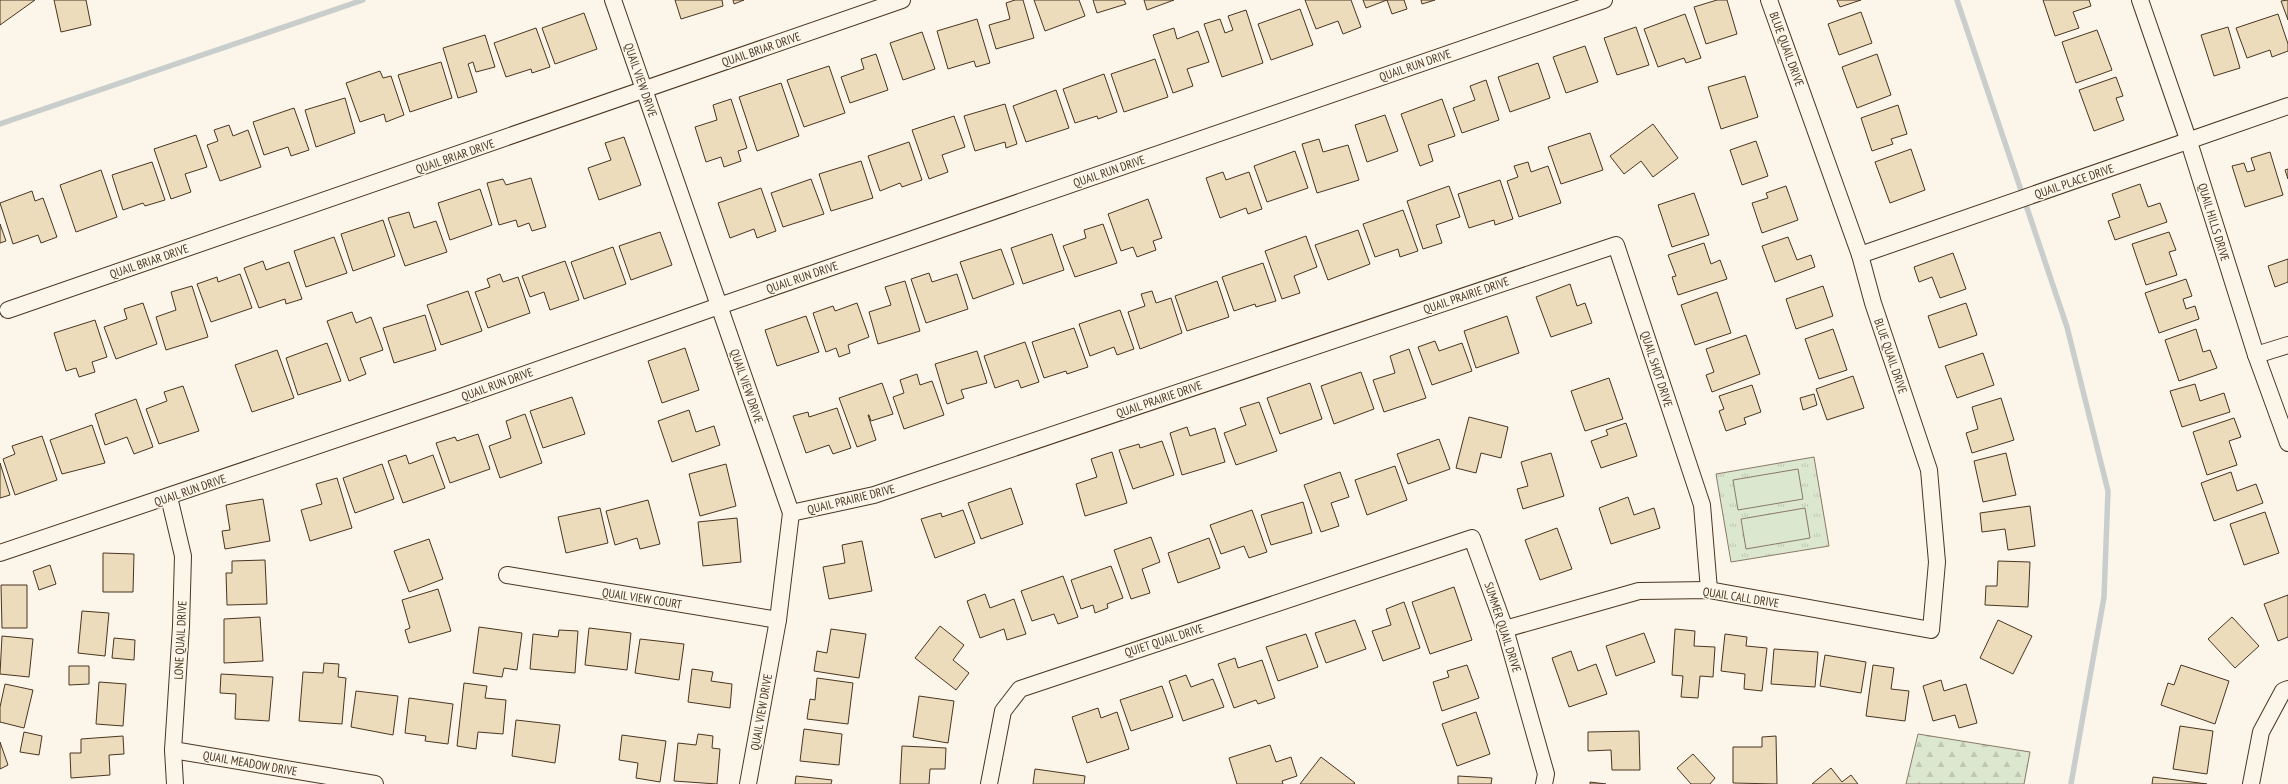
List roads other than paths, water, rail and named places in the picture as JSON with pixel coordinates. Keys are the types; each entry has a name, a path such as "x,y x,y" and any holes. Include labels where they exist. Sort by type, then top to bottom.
{"street":[{"name":"QUAIL VIEW DRIVE","path":"613,0 791,513 778,620 748,784"},
{"name":"QUAIL BRIAR DRIVE","path":"8,310 902,0"},
{"name":"QUAIL RUN DRIVE","path":"0,553 169,497 1604,0"},
{"name":"BLUE QUAIL DRIVE","path":"1769,0 1860,255 1873,303 1930,470 1937,562 1931,630 1837,613"},
{"name":"QUAIL HILLS DRIVE","path":"2140,0 2189,142 2256,355 2288,443"},
{"name":"QUAIL PLACE DRIVE","path":"1860,255 2189,142 2288,106"},
{"name":"QUAIL SHOT DRIVE","path":"1524,275 1616,245 1702,504 1709,590"},
{"name":"QUAIL PRAIRIE DRIVE","path":"791,513 874,495 1524,275"},
{"path":"2256,355 2288,345"},
{"name":"LONE QUAIL DRIVE","path":"169,497 183,556 181,626 173,750 175,784"},
{"name":"SUMMER QUAIL DRIVE","path":"1406,560 1472,538 1505,628 1546,774 1544,784"},
{"name":"QUIET QUAIL DRIVE","path":"989,784 1003,711 1020,689 1406,560"},
{"name":"QUAIL VIEW COURT","path":"507,576 778,620"},
{"name":"QUAIL CALL DRIVE","path":"1505,628 1639,592 1709,590 1837,613"},
{"path":"2251,784 2261,732 2283,691 2288,688"},
{"name":"QUAIL MEADOW DRIVE","path":"173,750 375,784"}],"waterway":[{"path":"0,124 363,0"},
{"path":"1957,0 2067,327 2108,491 2104,597 2071,784"}]}
